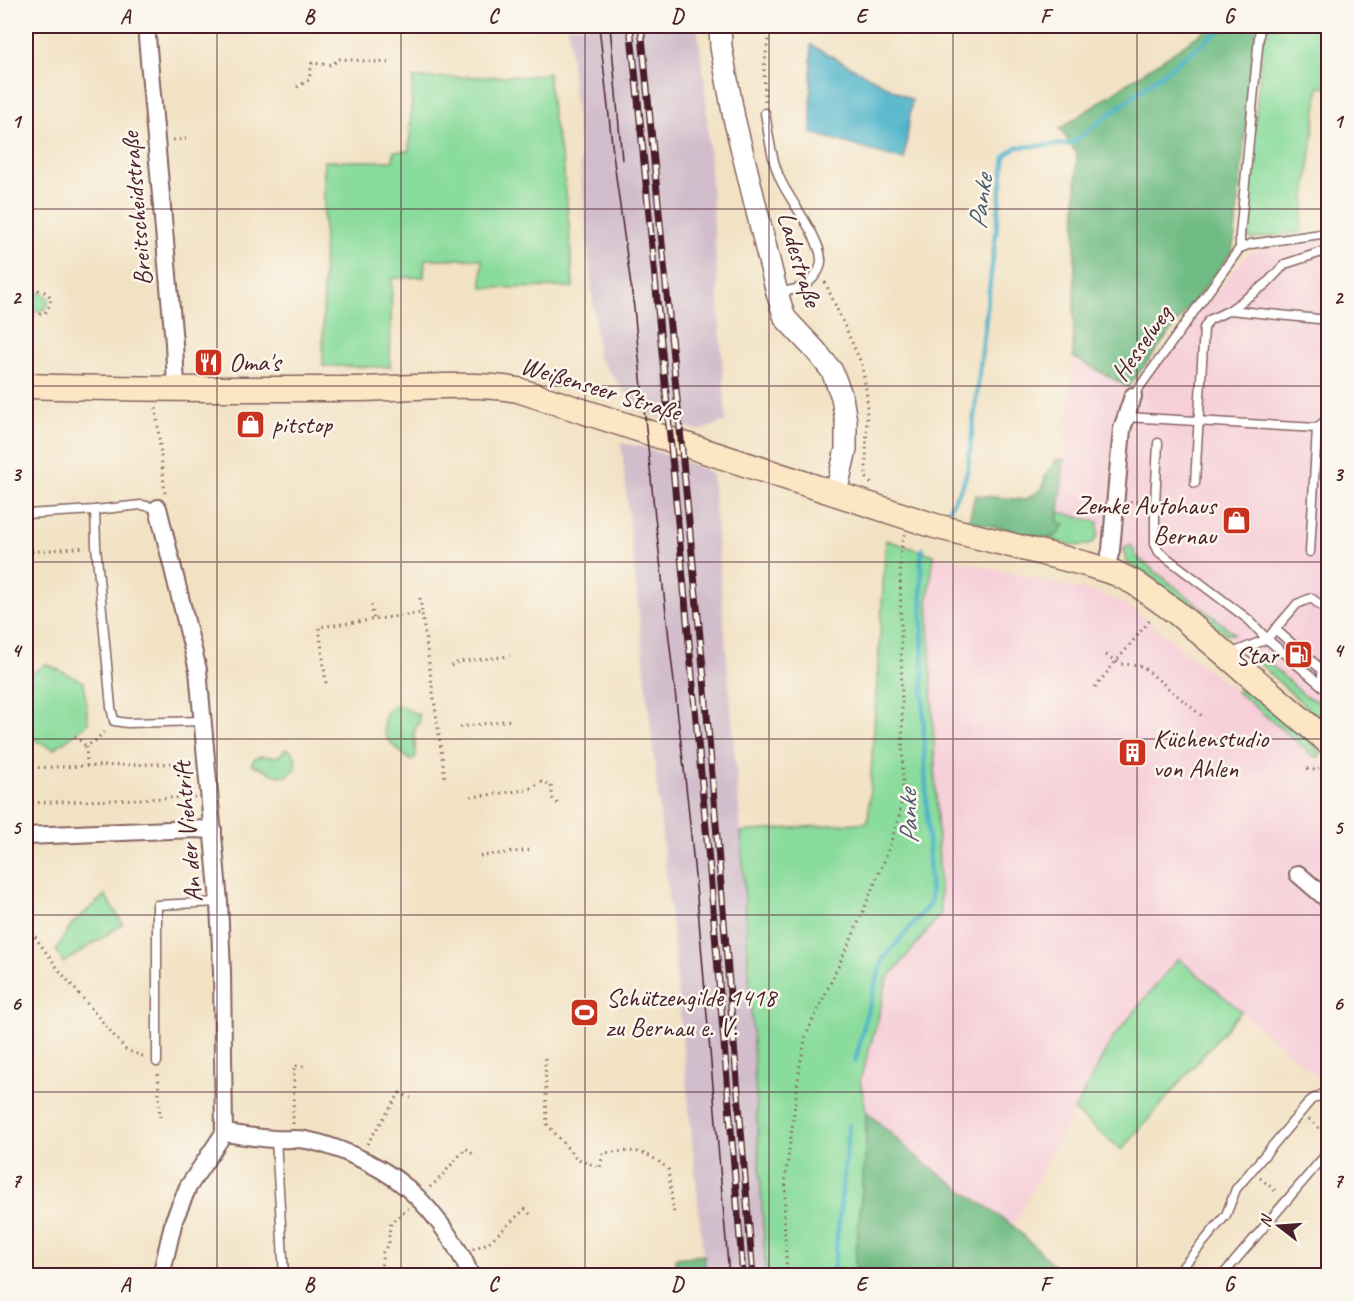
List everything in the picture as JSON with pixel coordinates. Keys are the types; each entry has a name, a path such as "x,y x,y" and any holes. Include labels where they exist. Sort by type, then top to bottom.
{"main road":[{"name":"Weißenseer Straße","path":"26,386 357,389 500,387 519,390 836,493 909,523 935,526 1106,569 1135,582 1177,613 1329,742"}],"street":[{"name":"Breitscheidstraße","path":"146,26 176,388"},
{"name":"Ladestraße","path":"720,26 721,47 734,118 785,318 832,371 842,397 846,422 846,449 836,493"},
{"name":"Hesselweg","path":"1106,569 1111,550 1122,429 1133,396"},
{"name":"An der Viehtrift","path":"162,504 198,670 219,902 224,1133"},
{"path":"26,836 213,830"},
{"path":"1298,874 1329,900"},
{"path":"162,1275 174,1220 188,1187 224,1133 284,1138 330,1146 386,1172 419,1198 439,1221 468,1269"}],"lane":[{"path":"1260,26 1240,248 1251,244 1329,233"},
{"path":"765,113 771,154 781,181 816,241 821,259 819,270 810,281 797,289 777,293"},
{"name":"Hesselweg","path":"1133,396 1240,248"},
{"path":"1195,483 1204,328 1209,320 1230,310 1266,284 1285,264 1328,250"},
{"path":"1230,310 1329,320"},
{"path":"1126,417 1317,428 1329,418"},
{"path":"1310,552 1317,428"},
{"path":"1158,443 1155,544 1159,552 1249,620 1267,639 1326,689"},
{"path":"26,514 162,504"},
{"path":"94,510 114,721 127,723 203,721"},
{"path":"1227,655 1267,639 1297,604 1311,598 1329,611"},
{"path":"1275,629 1321,669 1326,689"},
{"path":"157,1062 157,905 219,902"},
{"path":"1175,1275 1226,1215 1236,1189 1311,1100 1329,1091"},
{"path":"284,1138 284,1275"},
{"path":"1222,1275 1329,1152"}],"path":[{"path":"765,113 764,68 770,26"},
{"path":"297,87 309,80 312,63 331,65 340,59 390,63"},
{"path":"173,140 186,139"},
{"path":"26,289 48,293 51,303 45,313 26,315"},
{"path":"155,404 162,504"},
{"path":"787,1275 784,1218 786,1174 806,1035 853,935 887,854 899,817 903,792 900,555 909,523"},
{"path":"26,552 96,546"},
{"path":"420,598 445,778"},
{"path":"371,605 374,620"},
{"path":"326,683 319,627 422,613"},
{"path":"1095,687 1151,619"},
{"path":"1106,655 1120,664 1143,667 1202,716"},
{"path":"451,666 458,662 510,656"},
{"path":"460,727 512,720"},
{"path":"86,746 95,741 114,721"},
{"path":"75,736 86,746 87,766"},
{"path":"26,750 31,741"},
{"path":"26,768 207,762"},
{"path":"1307,769 1319,768"},
{"path":"471,797 527,790 542,782 551,785 553,799 558,804"},
{"path":"26,803 201,796"},
{"path":"480,856 531,850"},
{"path":"26,921 59,970 126,1050 157,1062 160,1117"},
{"path":"545,1058 547,1124 576,1158 600,1168 603,1154 632,1150 655,1157 668,1169 674,1214"},
{"path":"284,1138 294,1066 307,1066"},
{"path":"364,1160 363,1150 400,1093 411,1098"},
{"path":"1301,1112 1329,1136"},
{"path":"377,1275 389,1243 391,1223 438,1180 466,1148 474,1155"},
{"path":"1252,1171 1286,1201"},
{"path":"468,1269 468,1251 488,1243 525,1209 531,1215"}],"shaded area":[{"path":"568,26 697,26 705,85 726,421 700,431 640,411 598,357"},
{"path":"1328,237 1328,727 1232,639 1144,572 1097,537 1058,523 1073,357 1139,393 1249,252"},
{"path":"621,443 643,447 702,468 712,474 741,832 766,1275 705,1275"},
{"path":"934,555 1096,593 1133,609 1236,691 1328,769 1328,1085 1178,959 1112,1039 1013,1226 920,1160 866,1111 860,1080 887,980 941,914 928,599"}],"green space":[{"path":"1212,26 1256,26 1232,252 1128,387 1073,357 1077,154 1060,129"},
{"path":"1264,26 1328,26 1328,87 1319,86 1301,232 1252,239 1246,236 1245,229"},
{"path":"548,73 553,120 563,163 573,287 482,288 482,259 425,259 424,277 392,278 390,367 323,366 324,161 393,161 394,151 409,151 413,78 529,76"},
{"path":"31,292 41,293 49,299 46,309 35,312 26,308 26,299"},
{"path":"1064,459 1058,523 1065,525 1056,536 1045,538 969,521 975,495 1025,500 1043,488 1045,477 1056,460"},
{"path":"1059,512 1098,522 1097,537 1088,545 1081,546 1045,538 1056,536 1064,525 1058,523"},
{"path":"886,540 934,555 928,599 941,914 887,980 860,1080 866,1111 866,1146 854,1275 766,1275 741,832 868,822"},
{"path":"1131,545 1137,557 1235,634 1226,634 1144,572 1126,563 1124,549"},
{"path":"1257,656 1264,659 1305,696 1328,706 1328,727 1252,657"},
{"path":"46,664 84,682 88,724 54,749 26,736 26,678"},
{"path":"1244,689 1309,741 1321,753 1319,757 1315,757 1236,691"},
{"path":"395,705 419,715 419,723 414,731 416,757 411,761 390,742 384,731 386,714"},
{"path":"285,749 293,753 295,759 295,769 287,776 277,775 252,765 256,758 277,757"},
{"path":"105,895 123,924 63,963 56,950 71,925"},
{"path":"1178,958 1241,1011 1122,1150 1074,1111 1112,1039"},
{"path":"866,1111 920,1160 1013,1226 1064,1275 854,1275 866,1146"},
{"path":"704,1255 706,1275 677,1275 675,1258"}],"water":[{"path":"811,45 912,100 904,160 811,133"}],"waterway":[{"name":"Panke","path":"948,510 963,485 968,468 1005,156 1017,147 1071,144 1225,26"},
{"name":"Panke","path":"855,1062 883,959 931,903 924,745 921,557 923,549"},
{"name":"Panke","path":"833,1276 849,1125"}],"tram line":[{"path":"599,26 614,162 634,308 688,804 729,1276"},
{"path":"610,26 622,160"}],"railway":[{"path":"630,26 710,872 743,1276"},
{"path":"641,26 704,678 753,1276"}],"place":[{"name":"Oma's","path":"208,362"},
{"name":"pitstop","path":"251,424"},
{"name":"Zemke Autohaus Bernau","path":"1237,520"},
{"name":"Star","path":"1299,655"},
{"name":"Küchenstudio von Ahlen","path":"1132,753"},
{"name":"Schützengilde 1418 zu Bernau e. V.","path":"585,1012"}]}
